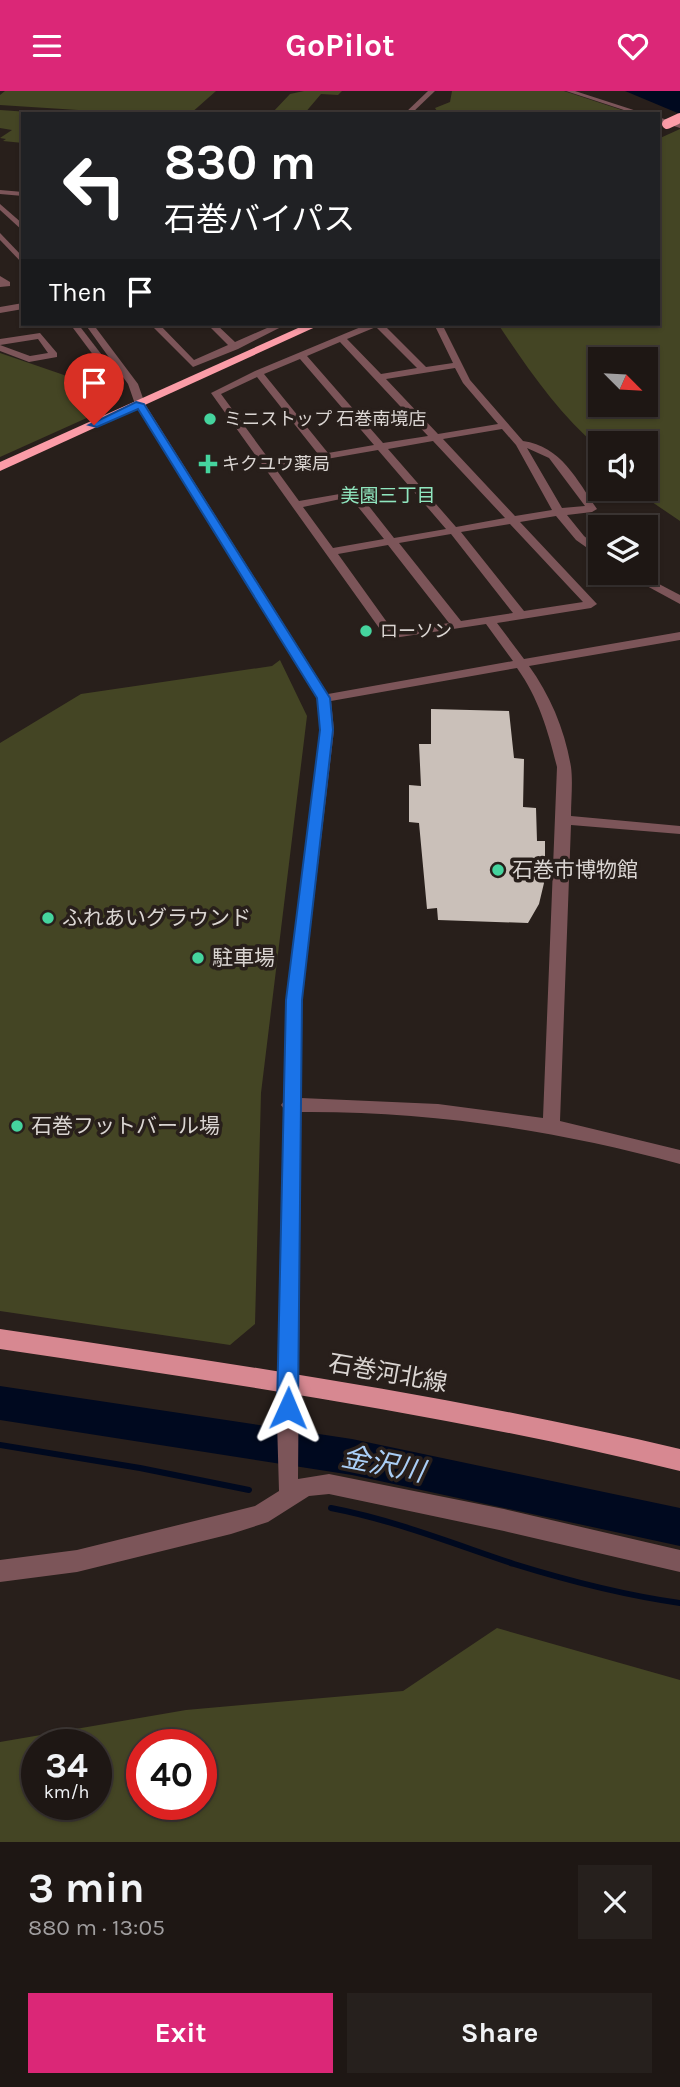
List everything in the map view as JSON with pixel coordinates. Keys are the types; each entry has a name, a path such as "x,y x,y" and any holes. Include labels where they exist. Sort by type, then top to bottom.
{"highway":[{"path":"660,128 680,118"},
{"path":"0,467 312,326"}],"main road":[{"name":"石巻河北線","path":"0,1339 288,1381 584,1435 680,1460"}],"street":[{"path":"409,112 432,91"},
{"path":"569,91 637,112"},
{"path":"660,119 680,126"},
{"path":"0,192 21,194"},
{"path":"0,206 21,228"},
{"path":"2,231 21,228"},
{"path":"2,231 21,245"},
{"path":"2,231 21,260"},
{"path":"0,278 7,284 0,285"},
{"path":"0,310 21,306"},
{"path":"75,326 123,390 140,404"},
{"path":"90,326 133,384 140,404 324,698 327,730 294,1000 290,1105 287,1421 290,1496"},
{"path":"156,326 193,364 235,347 273,326"},
{"path":"213,326 235,347"},
{"path":"341,338 591,604 391,636 216,393 258,373 341,338 371,326"},
{"path":"378,326 424,370"},
{"path":"439,326 477,396 520,445 558,512 588,544"},
{"path":"0,342 40,336 54,355 29,359 0,348"},
{"path":"301,355 454,531 521,615"},
{"path":"379,377 458,365"},
{"path":"258,373 325,456"},
{"path":"268,466 503,426"},
{"path":"331,552 558,512 592,509 553,456 535,446 520,445"},
{"path":"296,505 353,493 458,625"},
{"path":"652,585 680,600"},
{"path":"490,621 538,688 558,740 564,767 551,1124"},
{"path":"324,698 680,636"},
{"path":"564,820 680,830"},
{"path":"290,1105 335,1104 421,1109 551,1124 680,1157"},
{"path":"0,1571 78,1561 232,1523 260,1515 306,1486 329,1484 504,1520 680,1561"}],"green space":[{"path":"5,91 216,91 192,112 109,112 0,105 0,95"},
{"path":"304,91 342,91 338,95 321,94 306,112 273,112 290,94"},
{"path":"452,91 564,91 628,112 438,112 435,108 450,102"},
{"path":"0,110 29,112 21,112 21,143 3,141 6,139 0,138 12,130 0,128"},
{"path":"680,129 680,521 651,501 658,501 658,431 588,431 588,438 557,405 499,326 660,326 660,138"},
{"path":"0,353 93,385 105,385 112,395 100,412 0,457"},
{"path":"280,660 307,716 261,1093 255,1324 230,1345 0,1311 0,743 81,694 272,666"},
{"path":"497,1628 680,1680 680,1842 0,1842 0,1742 21,1738 21,1820 112,1820 112,1729 76,1729 186,1710 403,1691"}],"water":[{"path":"625,91 680,91 680,114"}],"building":[{"path":"431,709 509,711 514,758 524,759 523,807 536,808 537,841 545,841 545,864 538,864 544,883 539,904 528,923 438,920 437,908 427,909 419,823 409,822 409,785 421,786 419,744 431,744"}],"waterway":[{"name":"金沢川","path":"0,1403 352,1457 680,1527"},
{"path":"0,1445 140,1468 249,1490"},
{"path":"331,1508 401,1526 555,1576 617,1592 680,1603"}],"place":[{"name":"ミニストップ 石巻南境店","path":"210,419"},
{"name":"キクユウ薬局","path":"208,464"},
{"name":"ローソン","path":"366,631"},
{"name":"石巻市博物館","path":"498,870"},
{"name":"ふれあいグラウンド","path":"48,918"},
{"name":"駐車場","path":"198,958"},
{"name":"石巻フットバール場","path":"17,1126"}],"district":[{"name":"美園三丁目","path":"388,496"}],"route":[{"path":"94,425 140,404 324,698 327,730 294,1000 290,1105 288,1408"}]}
